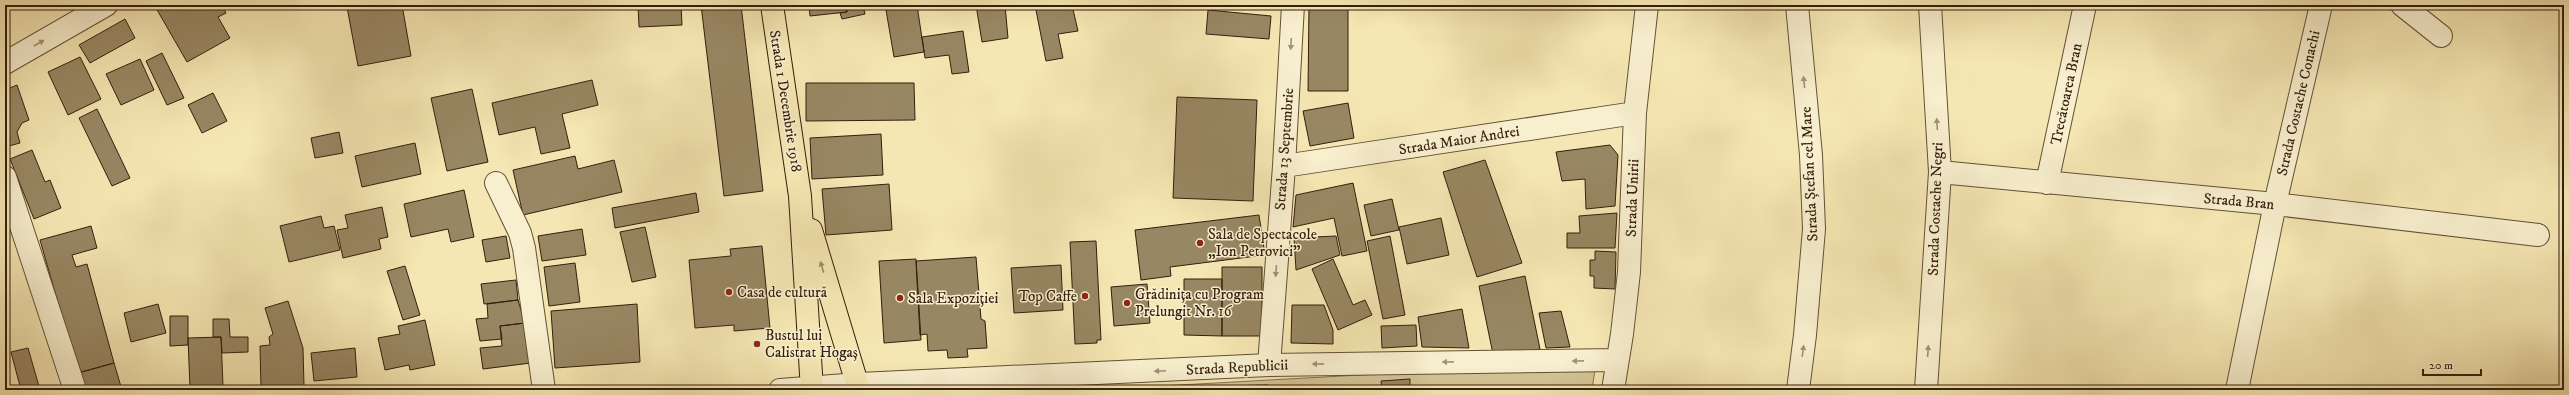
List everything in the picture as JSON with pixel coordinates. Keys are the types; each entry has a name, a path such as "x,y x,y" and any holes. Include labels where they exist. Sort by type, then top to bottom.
{"main road":[{"name":"Strada 1 Decembrie 1918","path":"772,5 800,196 812,389"},
{"name":"Strada 1 Decembrie 1918","path":"800,196 859,387"}],"street":[{"path":"5,63 106,5"},
{"name":"Strada 13 Septembrie","path":"1269,365 1284,166 1293,5"},
{"name":"Strada Unirii","path":"1613,390 1622,334 1629,272 1635,113 1647,5"},
{"name":"Strada Ștefan cel Mare","path":"1797,5 1811,155 1814,229 1805,335 1798,390"},
{"name":"Strada Costache Negri","path":"1926,390 1940,172 1930,5"},
{"name":"Trecătoarea Bran","path":"2047,183 2085,5"},
{"name":"Strada Costache Conachi","path":"2237,390 2275,204 2321,5"},
{"path":"2402,5 2441,36"},
{"name":"Strada Maior Andrei","path":"1284,166 1635,113"},
{"name":"Strada Bran","path":"1940,172 2275,204 2538,235"},
{"path":"5,177 75,390"},
{"path":"496,184 515,222 524,248 544,390"},
{"name":"Strada Republicii","path":"780,390 1269,365 1617,360"}],"shaded area":[{"path":"1596,362 1592,390 1089,390"}],"building":[{"path":"161,5 221,5 226,13 218,17 230,38 187,62 156,8"},
{"path":"358,5 402,5 411,56 358,66 347,7"},
{"path":"452,5 472,5 453,8"},
{"path":"638,5 681,5 682,25 639,27"},
{"path":"701,5 741,5 763,191 724,196"},
{"path":"809,5 846,5 847,12 810,16"},
{"path":"846,5 863,5 865,14 842,19 840,13 847,12"},
{"path":"917,5 924,52 894,57 886,10"},
{"path":"976,5 1005,5 1008,38 982,42"},
{"path":"1035,5 1072,5 1078,31 1058,34 1063,58 1046,61"},
{"path":"1309,6 1348,7 1348,91 1308,91"},
{"path":"1208,10 1271,16 1269,39 1206,34"},
{"path":"125,19 135,38 90,63 79,45"},
{"path":"963,31 969,72 952,74 949,55 925,58 922,37"},
{"path":"162,53 184,98 167,105 146,61"},
{"path":"80,57 101,99 68,115 48,72"},
{"path":"140,59 154,90 121,105 106,74"},
{"path":"592,80 598,105 562,114 570,148 541,154 535,127 499,135 492,103"},
{"path":"806,83 914,83 915,120 806,121"},
{"path":"17,85 29,120 22,123 17,132 20,143 5,147 5,90"},
{"path":"472,89 488,162 447,171 431,98"},
{"path":"213,93 227,121 202,133 188,105"},
{"path":"1177,97 1257,100 1253,201 1173,198"},
{"path":"1348,103 1354,138 1310,146 1303,111"},
{"path":"97,109 130,178 112,186 79,118"},
{"path":"339,132 343,153 315,158 311,138"},
{"path":"881,134 883,175 812,179 810,138"},
{"path":"415,143 421,174 362,187 355,156"},
{"path":"1610,145 1618,155 1615,206 1586,209 1585,179 1562,181 1556,152"},
{"path":"32,150 45,182 50,180 61,208 34,219 10,159"},
{"path":"575,156 578,169 614,160 622,192 523,215 513,170"},
{"path":"1485,160 1522,263 1477,277 1443,172"},
{"path":"1353,183 1367,251 1342,256 1334,218 1293,227 1296,195"},
{"path":"889,184 892,230 826,235 822,189"},
{"path":"464,190 474,237 451,242 448,229 411,237 404,204"},
{"path":"696,193 699,212 615,228 612,208"},
{"path":"1392,199 1399,230 1371,236 1364,205"},
{"path":"382,207 388,237 379,239 381,249 343,258 337,230 348,228 345,215"},
{"path":"1617,213 1615,248 1567,248 1567,233 1580,233 1579,216"},
{"name":"Sala de Spectacole „Ion Petrovici”","path":"1259,215 1265,255 1170,267 1171,276 1141,280 1135,230"},
{"path":"321,216 324,228 334,226 340,250 289,262 280,226"},
{"path":"1441,218 1449,255 1407,264 1399,227"},
{"path":"91,226 97,248 72,255 76,267 87,264 114,363 78,373 40,240"},
{"path":"645,227 656,277 632,282 620,232"},
{"path":"582,229 586,255 542,261 538,236"},
{"path":"506,236 510,258 486,262 482,240"},
{"path":"1336,236 1340,255 1296,270 1294,238"},
{"path":"1390,236 1405,315 1383,319 1367,241"},
{"path":"1096,241 1101,340 1097,340 1097,343 1075,344 1070,242"},
{"name":"Casa de cultură","path":"762,246 770,328 734,331 734,325 695,328 689,260 731,256 730,249"},
{"path":"1595,251 1616,252 1615,289 1594,288 1594,276 1590,276 1590,260 1595,260"},
{"path":"976,257 981,319 985,321 987,348 967,349 968,357 948,358 947,350 928,351 927,334 920,335 916,261"},
{"name":"Sala Expoziției","path":"916,259 921,340 884,343 879,261"},
{"path":"1333,259 1353,305 1365,300 1372,315 1338,330 1312,269"},
{"path":"575,263 580,302 549,306 544,267"},
{"path":"1061,265 1063,310 1014,313 1011,268"},
{"path":"405,266 420,315 403,320 387,271"},
{"path":"1222,267 1262,267 1262,336 1222,336"},
{"path":"1525,276 1540,349 1494,359 1479,286"},
{"path":"1184,279 1222,279 1222,336 1184,335"},
{"path":"516,280 518,300 484,304 481,284"},
{"name":"Grădinița cu Program Prelungit Nr. 16","path":"1147,284 1150,323 1114,326 1111,287"},
{"path":"518,300 525,323 500,326 502,339 480,341 476,319 488,318 487,304"},
{"path":"288,301 303,348 304,386 261,388 260,346 270,345 269,337 273,334 265,308"},
{"path":"158,304 166,333 131,342 124,313"},
{"path":"637,304 640,362 555,368 551,311"},
{"path":"1292,305 1324,305 1333,330 1333,344 1291,343"},
{"path":"1462,309 1469,348 1422,347 1418,317"},
{"path":"1561,311 1570,347 1546,348 1539,313"},
{"path":"170,316 188,316 188,345 170,346"},
{"path":"213,319 229,319 230,337 248,337 248,352 222,353 221,337 213,337"},
{"path":"425,320 435,365 410,370 409,365 385,370 378,338 400,334 398,326"},
{"path":"525,323 531,363 483,369 480,348 502,346 500,326"},
{"path":"1416,325 1417,346 1382,348 1381,326"},
{"path":"221,337 223,386 190,388 188,338"},
{"path":"28,348 40,390 21,390 11,352"},
{"path":"355,348 357,377 314,381 311,353"},
{"path":"114,363 122,390 83,390 78,373"},
{"path":"5,371 7,389 5,390"},
{"path":"1410,379 1410,390 1382,390 1381,381"},
{"path":"1268,385 1268,390 1223,390 1223,386"},
{"path":"1544,386 1581,386 1581,390 1544,390"}],"place":[{"name":"Sala de Spectacole „Ion Petrovici”","path":"1200,243"},
{"name":"Casa de cultură","path":"729,292"},
{"name":"Top Caffe","path":"1085,296"},
{"name":"Sala Expoziției","path":"900,298"},
{"name":"Grădinița cu Program Prelungit Nr. 16","path":"1127,303"},
{"name":"Bustul lui Calistrat Hogaș","path":"757,344"}]}
